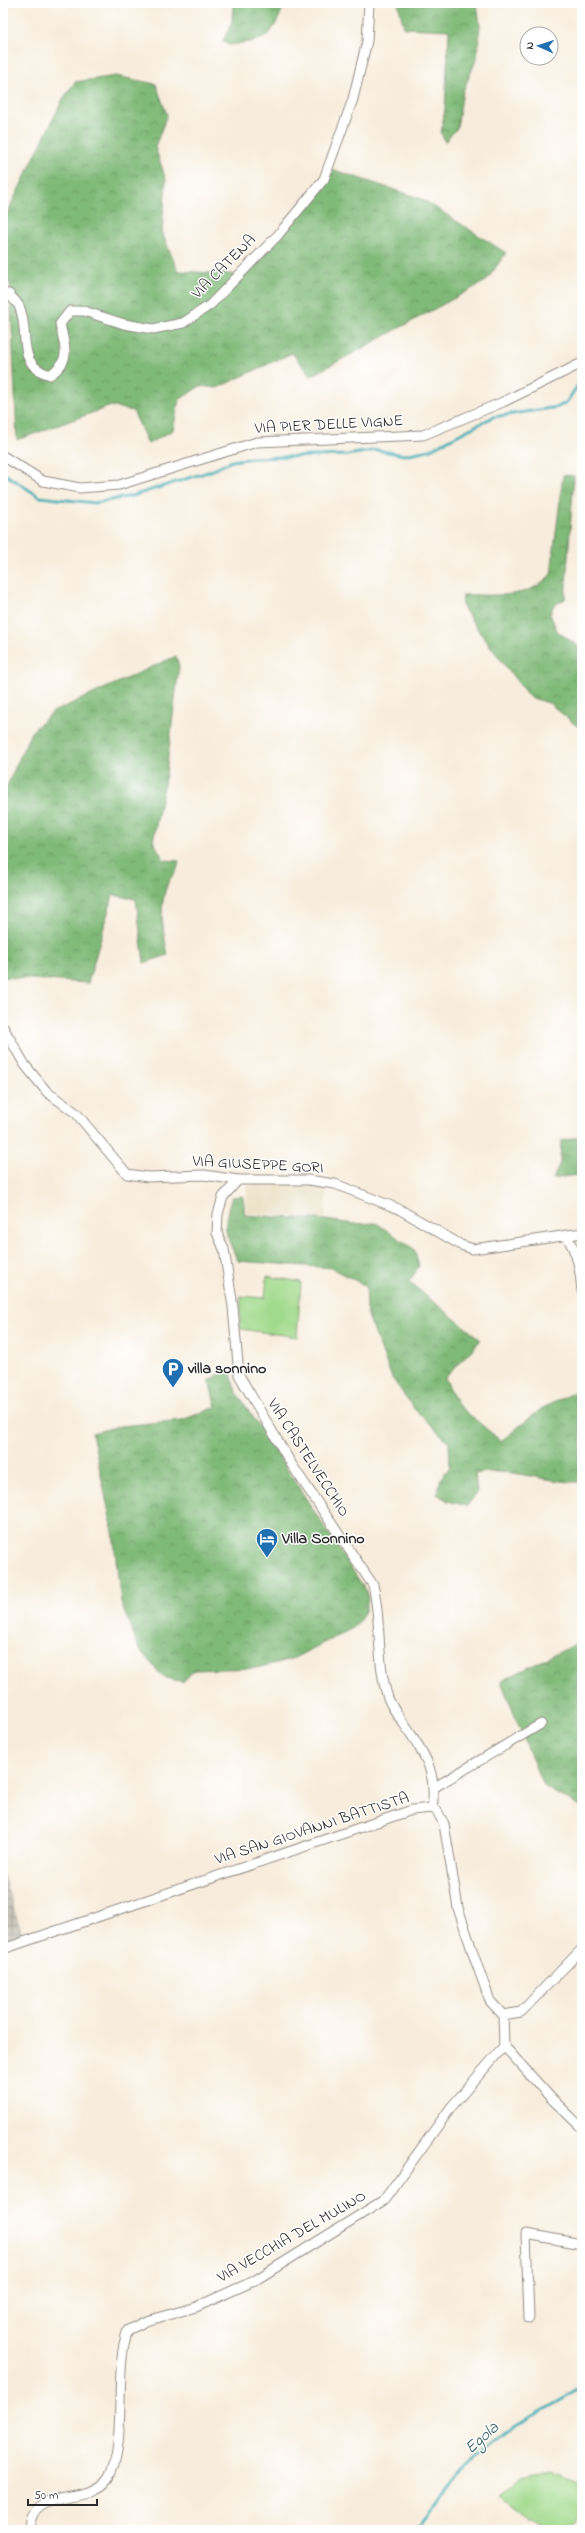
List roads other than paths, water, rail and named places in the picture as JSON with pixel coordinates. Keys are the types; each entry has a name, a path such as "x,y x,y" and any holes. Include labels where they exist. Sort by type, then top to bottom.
{"street":[{"name":"VIA CATENA","path":"3,294 9,294 19,306 28,359 39,372 50,375 62,367 66,353 60,324 70,311 84,312 124,324 153,329 183,324 210,305 278,235 324,178 353,99 367,42 369,3"},
{"name":"VIA PIER DELLE VIGNE","path":"3,456 43,481 80,488 119,485 257,442 422,435 503,402 582,363"},
{"name":"VIA GIUSEPPE GORI","path":"3,1027 25,1065 47,1092 76,1113 127,1174 148,1177 204,1175 238,1180 308,1180 335,1184 399,1209 461,1245 473,1249 582,1233"},
{"name":"VIA CASTELVECCHIO","path":"238,1180 223,1197 218,1214 217,1233 224,1249 230,1285 239,1375 292,1465 373,1585 377,1602 383,1678 388,1699 425,1754 435,1787 432,1808"},
{"path":"566,1235 576,1251 581,1272 582,1291"},
{"path":"435,1787 541,1724"},
{"name":"VIA SAN GIOVANNI BATTISTA","path":"3,1948 412,1810 432,1808 437,1811 444,1824 458,1908 473,1955 490,2001 503,2015"},
{"path":"582,1949 521,2012 503,2015 504,2046 550,2098 582,2128"},
{"name":"VIA VECCHIA DEL MULINO","path":"29,2530 32,2513 41,2504 50,2499 86,2493 97,2489 112,2471 117,2443 122,2356 128,2330 146,2321 196,2307 254,2281 384,2200 452,2106 504,2046"},
{"path":"529,2318 526,2234 582,2244"}],"waterway":[{"path":"3,473 40,497 95,503 132,496 211,471 232,461 252,458 347,455 377,450 404,455 429,450 493,417 558,407 566,403 582,379"},
{"name":"Egola","path":"416,2530 476,2458 516,2426 582,2388"}],"place":[{"name":"villa sonnino","path":"173,1388"},
{"name":"Villa Sonnino","path":"267,1558"}]}
